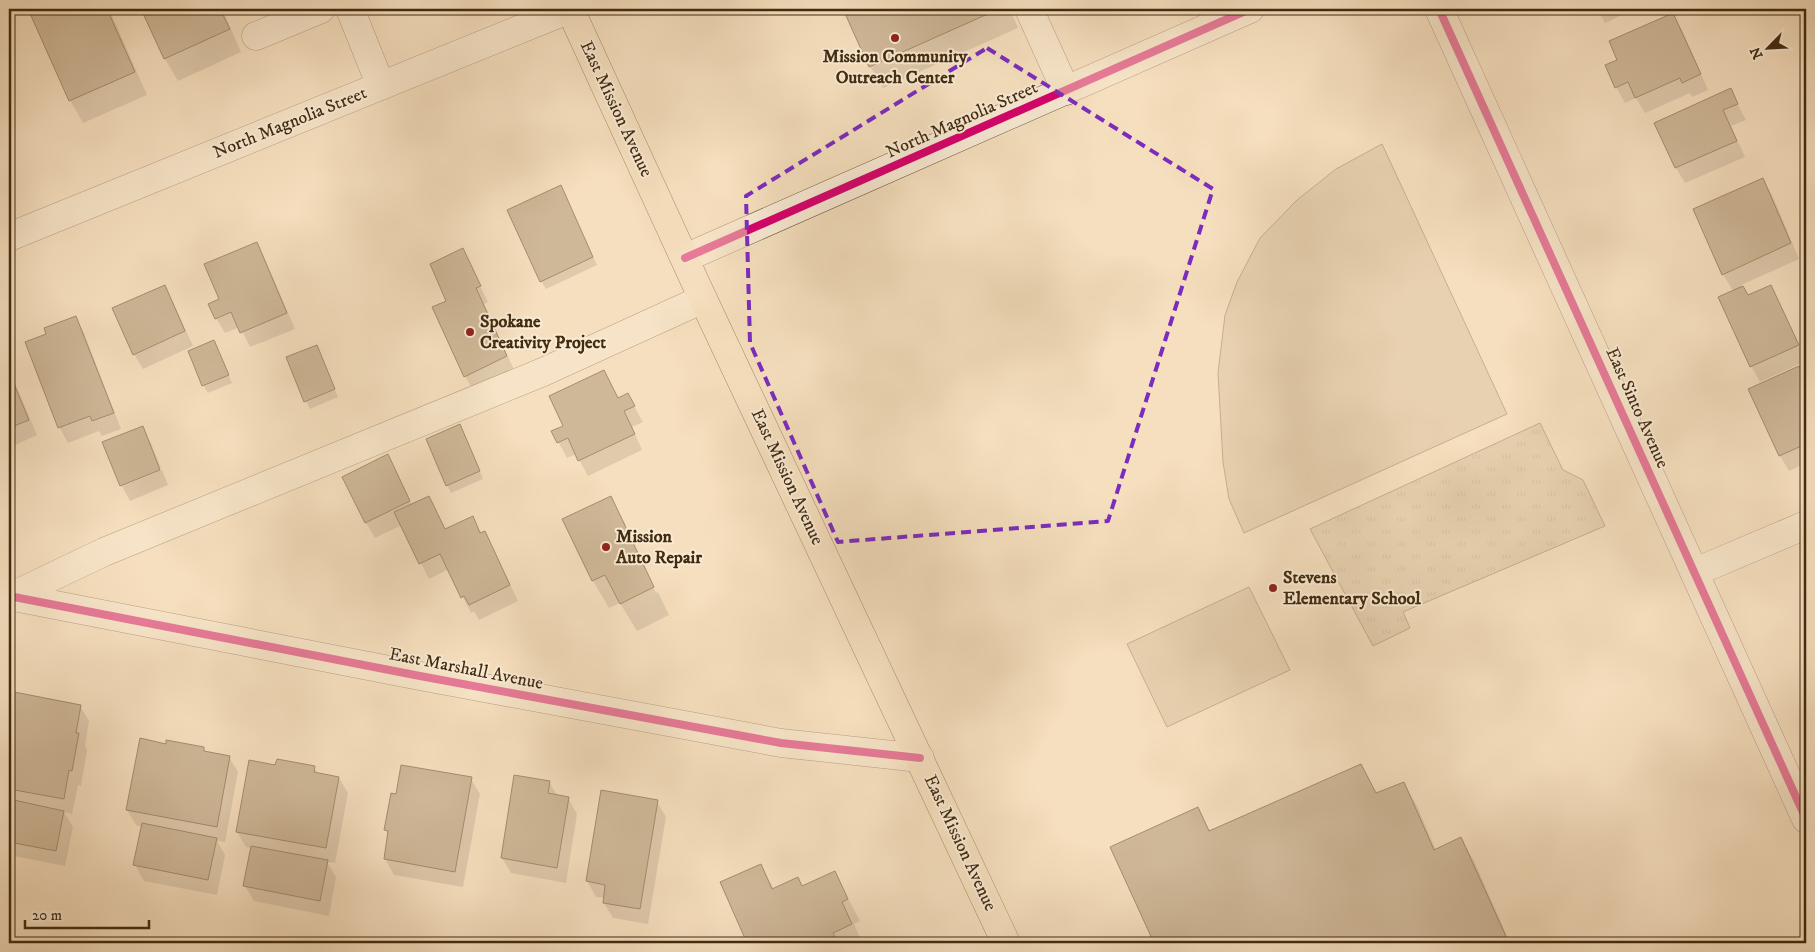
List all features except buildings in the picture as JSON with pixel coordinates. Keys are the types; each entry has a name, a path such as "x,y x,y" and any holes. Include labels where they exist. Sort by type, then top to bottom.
{"main road":[{"name":"East Mission Avenue","path":"570,9 703,299 1006,943"}],"street":[{"path":"256,36 322,9"},
{"path":"350,9 381,86"},
{"name":"North Magnolia Street","path":"9,237 570,9"},
{"path":"1029,9 1066,91"},
{"name":"North Magnolia Street","path":"685,258 1250,9"},
{"name":"East Sinto Avenue","path":"1439,9 1806,820"},
{"path":"9,596 104,552 527,378 703,299"},
{"path":"1695,572 1806,525"},
{"name":"East Marshall Avenue","path":"9,596 420,676 781,743 920,758"}],"highlighted area":[{"path":"987,48 1213,189 1167,329 1108,521 838,542 750,343 746,196"}],"green space":[{"path":"1382,144 1507,414 1244,533 1229,499 1223,462 1218,373 1225,315 1237,282 1260,238 1297,200 1336,169"},
{"path":"1540,423 1563,470 1583,480 1605,526 1403,612 1410,628 1373,646 1310,529"},
{"path":"1249,587 1290,670 1167,727 1127,644"}],"cycle path":[{"path":"685,258 1250,9"},
{"path":"1439,9 1806,819"},
{"path":"9,596 420,676 781,743 920,758"}],"place":[{"name":"Mission Community Outreach Center","path":"895,38"},
{"name":"Spokane Creativity Project","path":"470,332"},
{"name":"Mission Auto Repair","path":"606,547"},
{"name":"Stevens Elementary School","path":"1273,588"}]}
